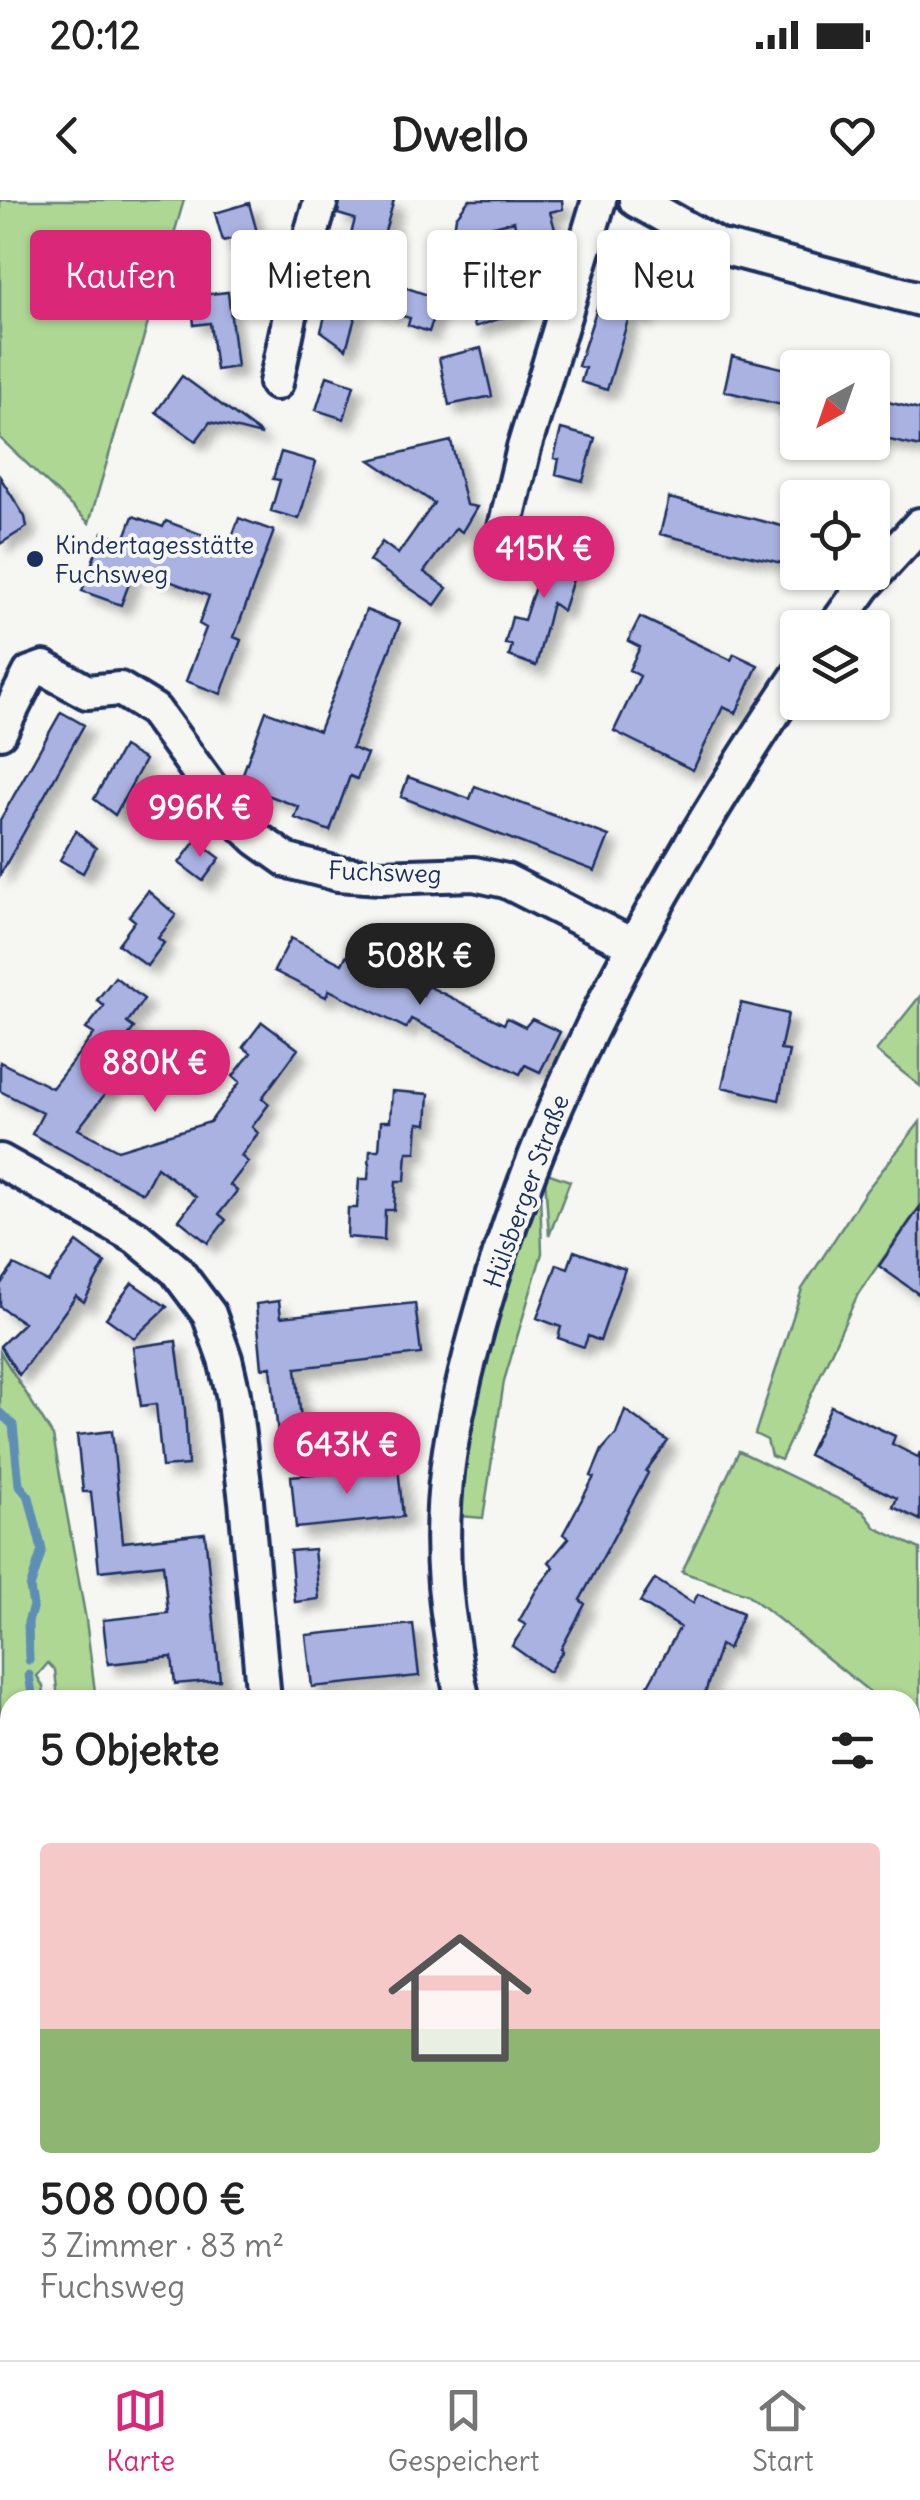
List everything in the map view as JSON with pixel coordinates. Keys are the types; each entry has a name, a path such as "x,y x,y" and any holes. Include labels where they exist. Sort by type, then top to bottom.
{"street":[{"path":"276,383 296,286 321,200"},
{"path":"504,532 524,448 599,200"},
{"path":"636,200 718,246 920,299"},
{"path":"847,610 920,525"},
{"name":"Fuchsweg","path":"0,732 30,673 44,668 87,692 120,689 154,710 225,808 257,839 288,861 338,874 474,874 506,881 634,946"},
{"name":"Hülsberger Straße","path":"461,1690 446,1609 444,1482 464,1373 506,1228 547,1121 634,946 729,778 780,703"},
{"path":"0,1161 136,1236 176,1270 209,1314 232,1394 263,1690"}],"green space":[{"path":"0,200 184,200 175,230 30,230 30,320 149,320 89,523 0,438"},
{"path":"920,996 920,1086 876,1051"},
{"path":"920,1122 920,1206 858,1294 781,1460 771,1456 767,1440 755,1434 802,1289 866,1191"},
{"path":"547,1173 570,1181 549,1236 545,1177"},
{"path":"540,1190 542,1253 504,1381 483,1518 460,1516 469,1438 484,1362"},
{"path":"0,1352 53,1436 95,1690 57,1690 55,1670 48,1663 37,1676 44,1690 0,1690"},
{"path":"739,1451 863,1511 876,1528 920,1549 920,1690 867,1690 747,1594 682,1572"}],"building":[{"path":"340,200 394,200 385,230 352,230 355,219 338,214"},
{"path":"469,200 562,200 563,209 550,212 555,229 551,230 516,230 514,221 477,230 454,230 456,217"},
{"path":"249,203 256,230 231,230 231,239 223,241 215,213"},
{"path":"407,288 427,295 427,320 433,320 429,332 408,325"},
{"path":"228,292 237,367 216,370 210,323 194,325 193,320 211,320 211,294"},
{"path":"597,308 597,320 628,320 607,390 581,382 585,368 578,366"},
{"path":"324,320 354,320 346,349 321,331"},
{"path":"473,320 496,320 475,327"},
{"path":"481,348 492,396 449,405 439,358"},
{"path":"732,356 780,368 780,405 724,391"},
{"path":"182,376 261,435 210,422 196,441 156,412"},
{"path":"327,376 354,385 344,419 316,410"},
{"path":"890,402 920,410 920,447 890,440"},
{"path":"561,429 595,438 583,481 556,474 559,459 554,458"},
{"path":"451,441 466,505 477,507 462,532 456,528 424,572 447,588 435,605 369,561 382,542 398,554 434,503 370,460"},
{"path":"281,452 316,462 299,519 271,511 280,480 273,479"},
{"path":"0,477 27,527 0,544"},
{"path":"669,498 780,526 780,563 660,534"},
{"path":"133,516 163,527 166,521 229,545 239,518 274,531 234,637 241,640 221,694 186,681 206,628 199,624 209,596 135,568 121,605 82,591 103,532 124,540"},
{"path":"551,538 583,548 563,611 552,603 536,666 509,656 512,645 505,644 512,617 524,620"},
{"path":"366,610 400,623 352,748 367,754 357,779 350,776 330,831 295,818 299,807 239,784 266,711 319,731"},
{"path":"640,617 731,660 734,654 758,665 736,713 723,707 693,770 614,731 640,676 629,670 640,647 628,641"},
{"path":"61,712 84,725 0,875 0,820"},
{"path":"123,747 145,760 115,815 94,799"},
{"path":"408,777 470,799 475,786 609,836 595,871 401,797"},
{"path":"76,831 96,848 83,873 60,860"},
{"path":"196,840 220,858 203,881 179,863"},
{"path":"148,891 176,915 158,938 164,943 147,966 118,944 135,921 129,916"},
{"path":"291,938 342,964 346,956 423,995 428,986 504,1024 507,1018 525,1027 532,1019 560,1032 540,1072 525,1065 520,1074 411,1019 406,1028 329,990 326,997 274,971"},
{"path":"115,977 144,999 127,1023 134,1028 116,1051 122,1057 105,1080 112,1085 78,1129 118,1150 210,1122 240,1082 233,1076 251,1053 243,1047 262,1022 298,1049 262,1098 269,1104 252,1127 258,1133 241,1156 248,1162 230,1185 237,1191 219,1214 226,1220 208,1243 179,1220 196,1197 157,1167 143,1193 32,1134 43,1113 0,1091 0,1062 52,1088 94,1034 86,1029 104,1006 97,1000"},
{"path":"741,1003 788,1014 780,1050 789,1051 779,1100 722,1087"},
{"path":"392,1091 429,1094 427,1124 418,1123 416,1152 407,1152 405,1181 396,1181 394,1210 385,1210 384,1240 347,1237 348,1208 357,1208 359,1179 368,1179 370,1150 379,1150 381,1121 390,1121"},
{"path":"920,1207 920,1295 879,1266"},
{"path":"77,1242 105,1263 84,1302 76,1296 19,1375 0,1346 24,1323 0,1307 0,1285 14,1265 48,1282"},
{"path":"574,1251 625,1269 600,1341 588,1336 584,1347 558,1338 561,1327 537,1318 557,1264 568,1268"},
{"path":"132,1283 167,1307 134,1338 106,1318"},
{"path":"279,1301 281,1317 415,1303 421,1354 296,1368 303,1441 279,1444 271,1367 262,1368 256,1304"},
{"path":"176,1341 188,1465 162,1467 156,1404 141,1406 133,1347"},
{"path":"831,1406 895,1436 892,1444 918,1457 920,1452 920,1520 893,1507 897,1498 808,1455"},
{"path":"625,1410 668,1441 646,1471 580,1600 585,1604 563,1651 549,1672 512,1646 526,1625 519,1621 554,1567 549,1562 569,1538 563,1534"},
{"path":"112,1431 123,1542 205,1533 220,1680 175,1684 172,1657 108,1664 103,1620 168,1613 163,1564 99,1571 91,1492 83,1492 77,1435"},
{"path":"398,1466 403,1517 296,1528 291,1476"},
{"path":"314,1549 319,1599 295,1602 290,1551"},
{"path":"655,1579 693,1603 698,1594 743,1613 728,1649 720,1645 706,1690 645,1690 680,1627 640,1602"},
{"path":"413,1624 419,1676 312,1687 306,1635"}],"waterway":[{"path":"0,1413 13,1425 19,1485 29,1497 42,1550 30,1588 33,1606 28,1622 29,1660"},
{"path":"29,1675 31,1690"}],"place":[{"name":"Kindertagesstätte Fuchsweg","path":"35,559"}]}
